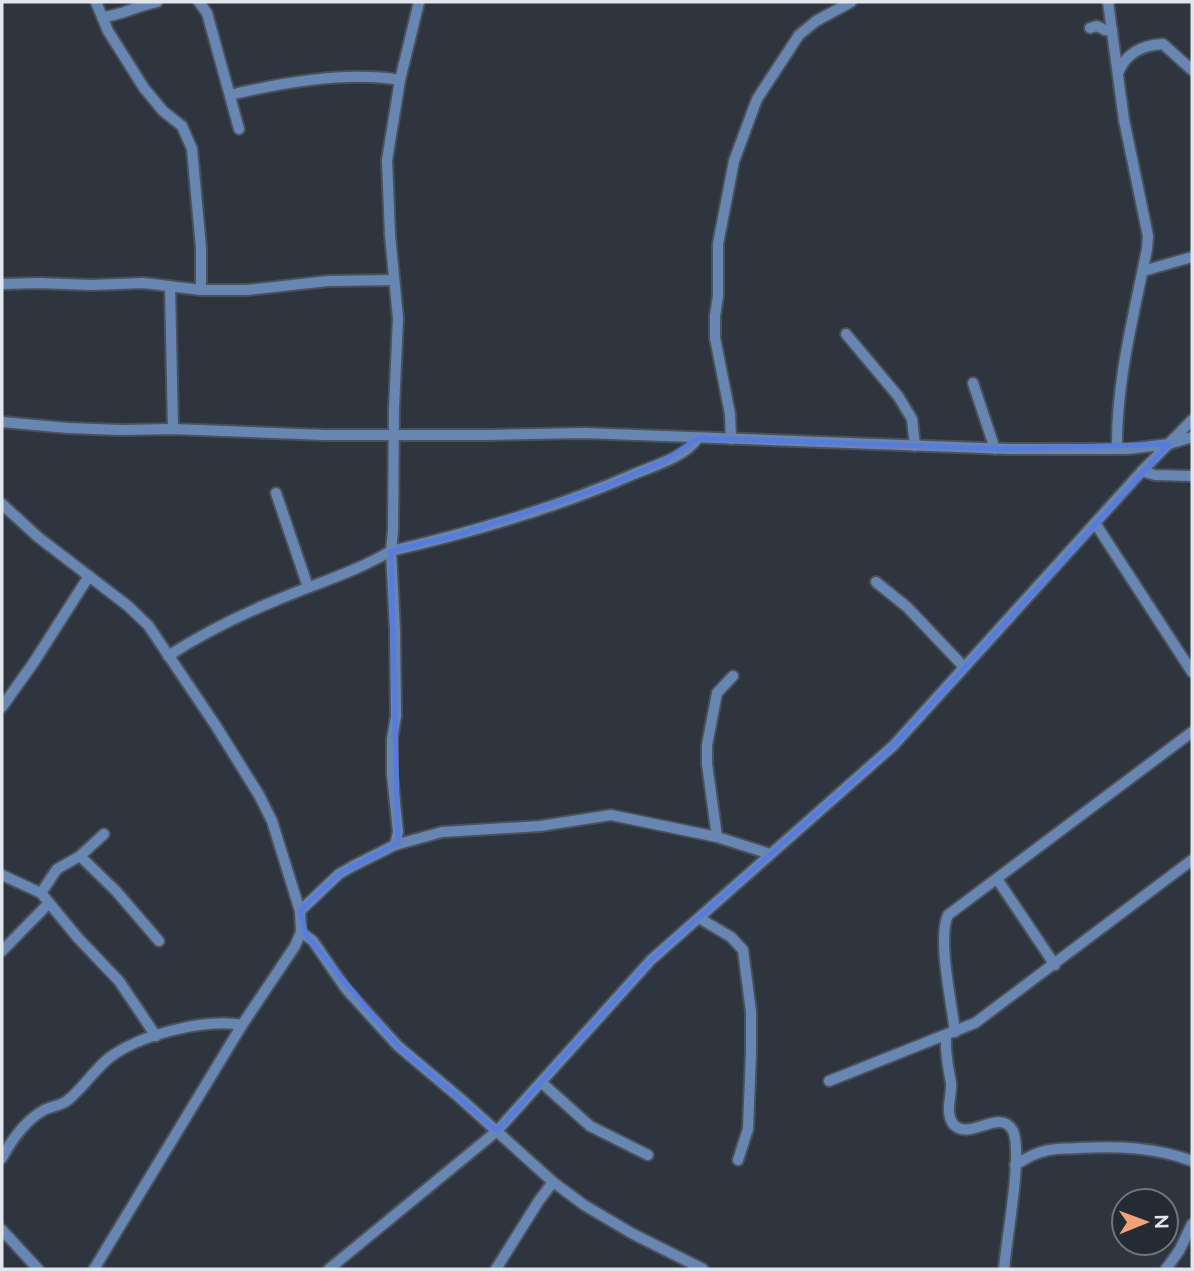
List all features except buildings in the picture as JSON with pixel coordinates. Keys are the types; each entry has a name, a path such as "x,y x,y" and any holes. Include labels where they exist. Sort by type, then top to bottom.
{"street":[{"path":"96,2 144,88 163,111 181,126 192,149 201,248 201,290"},
{"path":"102,17 157,2"},
{"path":"199,2 207,13 239,129"},
{"path":"395,845 398,832 392,775 392,740 396,716 391,551 398,318 386,187 387,160 400,79 419,2"},
{"path":"731,439 730,414 715,338 715,316 718,296 718,244 734,161 757,99 799,35 816,21 851,2"},
{"path":"1108,2 1118,74 1118,118 1147,226 1147,249 1116,419 1117,449"},
{"path":"1090,28 1097,26 1112,30"},
{"path":"1118,74 1124,59 1153,45 1163,44 1192,70"},
{"path":"230,95 259,88 359,76 400,79"},
{"path":"1143,271 1192,257"},
{"path":"2,284 144,283 201,290 268,288 342,280 394,280"},
{"path":"170,286 173,429"},
{"path":"846,334 898,396 912,419 915,446"},
{"path":"973,383 995,449"},
{"path":"329,1269 497,1131 651,960 893,746 1142,471 1192,420"},
{"path":"2,422 68,428 325,435 584,433 995,449 1117,449 1169,443 1192,437"},
{"path":"167,656 247,613 308,587 351,573 391,551 458,535 567,501 665,461 687,449 698,438"},
{"path":"1142,471 1155,475 1192,476"},
{"path":"276,493 308,587"},
{"path":"2,504 38,537 148,625 216,726 266,808 300,911 301,932 295,946 242,1025 94,1269"},
{"path":"1095,523 1192,672"},
{"path":"2,707 89,576"},
{"path":"876,582 907,607 964,667"},
{"path":"717,837 707,745 717,693 733,676"},
{"path":"1003,1269 1015,1165 1013,1132 1007,1125 999,1122 971,1130 961,1129 954,1124 948,1112 951,1086 945,1059 951,1034 943,925 947,915 1192,732"},
{"path":"300,911 339,874 395,845 442,832 540,827 611,816 717,837 770,854"},
{"path":"41,893 57,869 80,856 104,834"},
{"path":"80,856 116,891 159,941"},
{"path":"829,1081 951,1034 994,1010 1192,860"},
{"path":"2,875 41,893 78,938 119,981 156,1036"},
{"path":"997,878 1055,965"},
{"path":"2,951 49,903"},
{"path":"699,918 731,937 743,950 751,1012 751,1052 748,1129 738,1160"},
{"path":"301,932 313,942 363,1008 398,1046 553,1182 584,1205 633,1234 701,1269"},
{"path":"2,1158 10,1143 32,1119 43,1111 65,1103 109,1058 127,1048 156,1036 224,1022 242,1025"},
{"path":"542,1083 582,1120 648,1156"},
{"path":"1015,1165 1031,1155 1048,1150 1091,1147 1133,1147 1172,1153 1192,1161"},
{"path":"496,1269 553,1182"},
{"path":"1166,1269 1179,1251 1192,1224"},
{"path":"2,1230 37,1269"}],"highlighted area":[{"path":"698,438 1009,449 1169,444 893,746 651,960 497,1131 398,1046 306,935 300,911 339,874 398,843 391,551 458,535 610,485 665,461"}]}
